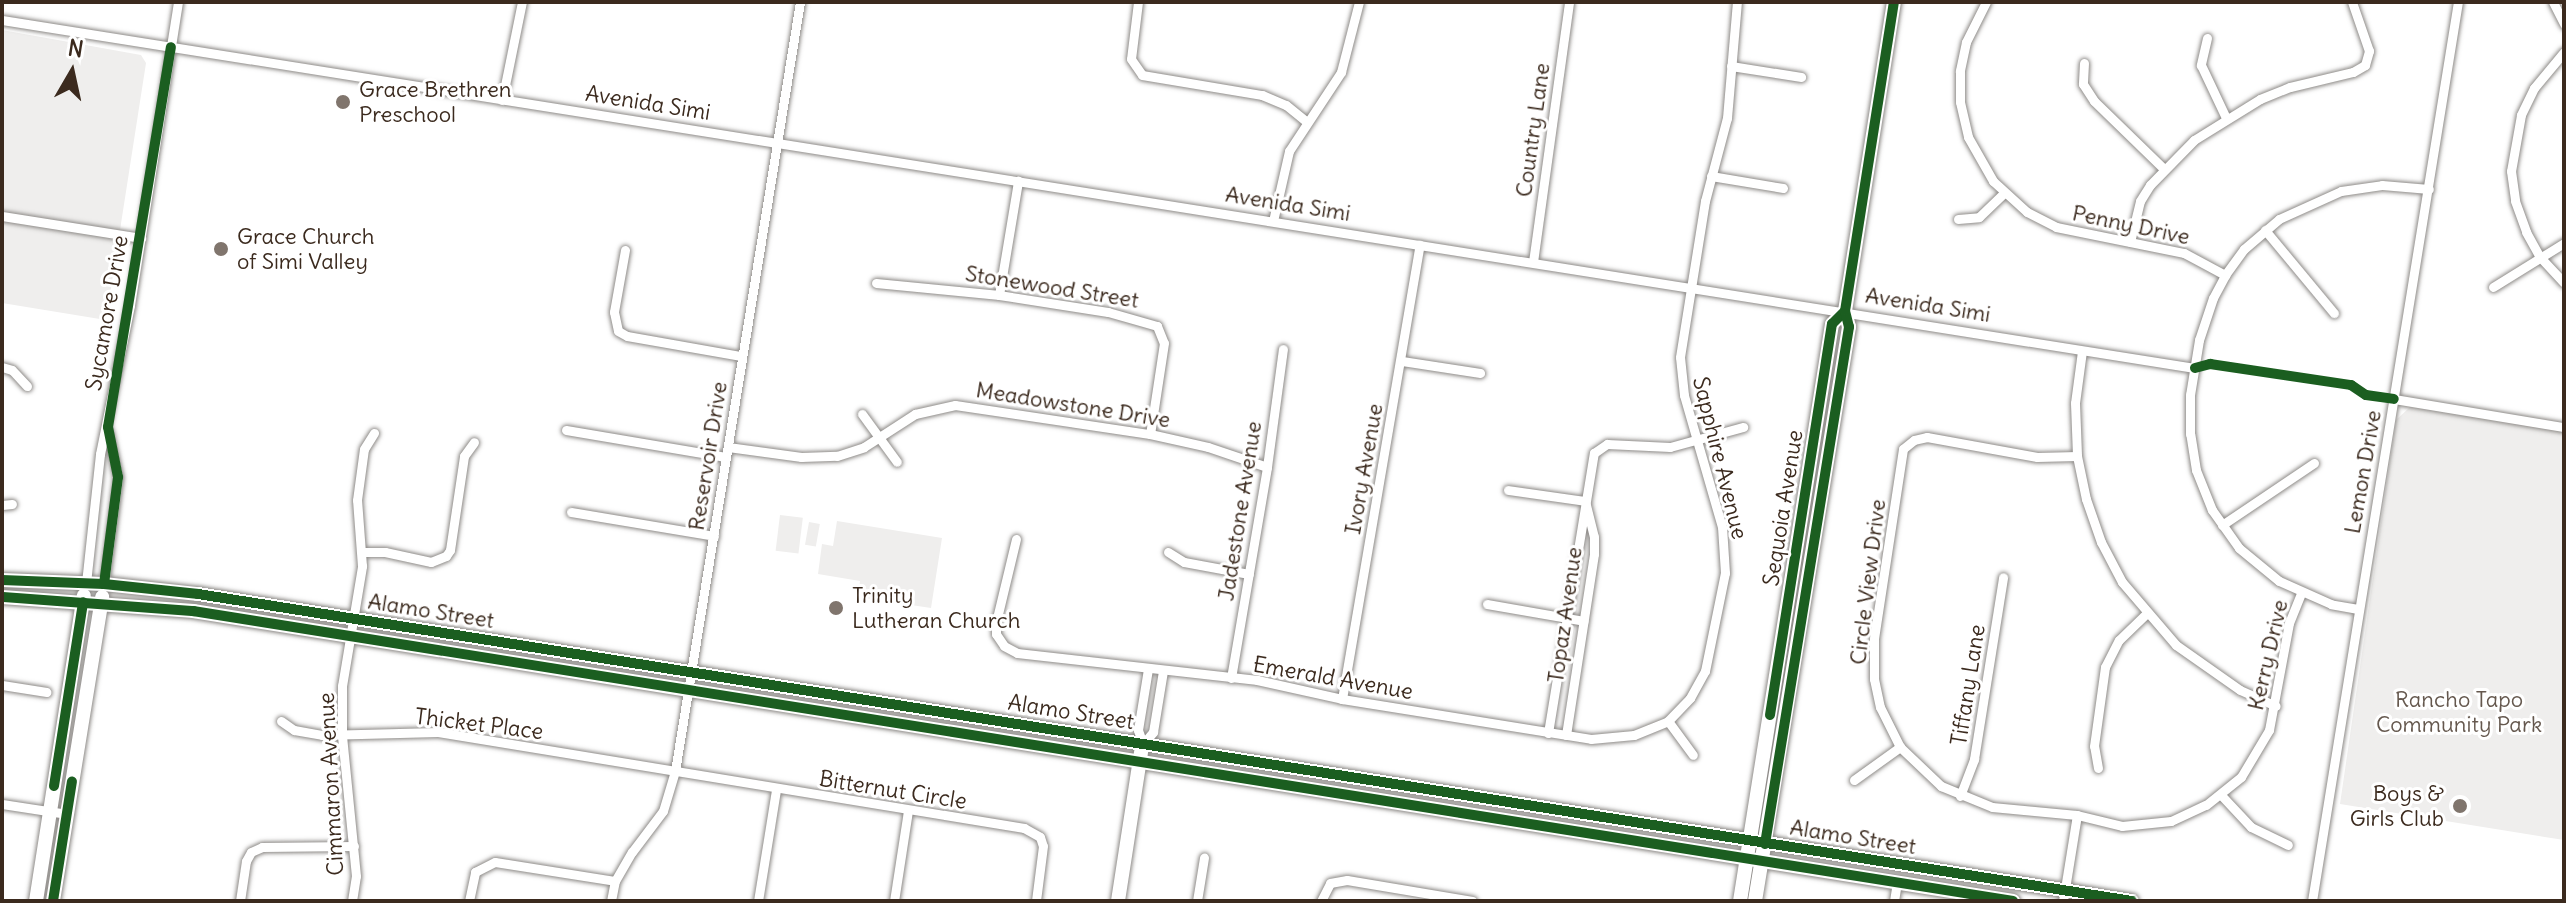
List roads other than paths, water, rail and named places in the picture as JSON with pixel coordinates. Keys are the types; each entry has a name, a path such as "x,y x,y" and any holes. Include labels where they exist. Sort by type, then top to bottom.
{"main road":[{"name":"Sequoia Avenue","path":"1740,901 1757,843 1849,327 1845,311 1894,2"},
{"name":"Alamo Street","path":"2,580 104,584 198,594 1757,843 2064,896 2132,901"},
{"name":"Sycamore Drive","path":"36,901 86,583"},
{"name":"Sycamore Drive","path":"53,901 104,584"},
{"name":"Alamo Street","path":"2,597 193,611 2013,901"},
{"path":"1118,901 1143,744"},
{"name":"Sequoia Avenue","path":"1754,858 1755,901"}],"street":[{"name":"Sycamore Drive","path":"86,583 100,454 108,427 141,238 178,2"},
{"path":"502,100 522,2"},
{"name":"Reservoir Drive","path":"611,901 615,881 663,811 675,771 800,2"},
{"path":"1138,2 1131,51 1135,68 1142,75 1262,95 1286,105 1307,122"},
{"path":"1273,221 1284,164 1307,122 1341,72 1359,2"},
{"name":"Country Lane","path":"1533,262 1569,2"},
{"name":"Sapphire Avenue","path":"1668,721 1690,698 1705,671 1725,573 1722,527 1681,379 1680,357 1711,176 1727,118 1737,2"},
{"name":"Penny Drive","path":"1986,2 1966,42 1960,71 1960,102 1976,155 2004,193 2027,212 2056,227 2184,253 2225,275"},
{"path":"2130,242 2140,201 2164,169 2226,118 2290,87 2360,70 2369,51 2352,2"},
{"name":"Lemon Drive","path":"2312,901 2458,2"},
{"path":"2553,2 2564,24"},
{"name":"Avenida Simi","path":"2,20 2195,368"},
{"path":"2207,38 2201,65 2226,118"},
{"path":"2564,52 2534,88 2521,115 2513,143 2515,201 2526,232 2540,257 2564,283"},
{"path":"2084,63 2083,84 2094,101 2164,169"},
{"path":"1731,66 1801,77"},
{"path":"1711,176 1783,188"},
{"path":"999,295 1018,181"},
{"path":"2358,609 2301,593 2257,565 2222,525 2203,490 2192,453 2189,414 2195,368 2204,321 2225,275 2265,230 2299,207 2341,191 2382,185 2429,189"},
{"path":"1958,219 1979,217 2004,193"},
{"path":"2,216 141,238"},
{"path":"2265,230 2334,313"},
{"path":"2493,287 2564,243"},
{"name":"Ivory Avenue","path":"1342,699 1420,245"},
{"path":"625,250 614,312 618,331 627,336 741,356"},
{"name":"Stonewood Street","path":"876,283 999,295 1108,312 1157,326 1164,343 1150,434"},
{"name":"Jadestone Avenue","path":"1231,678 1267,467 1283,349"},
{"path":"2082,351 2075,403 2077,456 2086,499 2101,542 2122,582 2146,614 2206,669 2276,706"},
{"path":"1402,361 1480,373"},
{"path":"2,367 12,370 27,386"},
{"path":"2394,399 2564,427"},
{"name":"Meadowstone Drive","path":"566,430 727,452 820,458 852,452 915,414 955,405 1150,434 1208,447 1267,467"},
{"path":"862,414 897,462"},
{"name":"Sycamore Drive","path":"104,584 118,477 108,427"},
{"name":"Topaz Avenue","path":"1548,733 1592,460 1600,447 1615,444 1651,449 1743,427"},
{"name":"Cimmaron Avenue","path":"352,901 356,876 342,735 342,686 362,552 357,500 364,449 374,433"},
{"name":"Circle View Drive","path":"2077,456 2037,457 1927,437 1914,440 1903,449 1872,657 1880,707 1900,747 1926,774 1960,796 1992,807 2077,815"},
{"path":"362,552 385,552 423,561 439,560 450,550 464,456 474,442"},
{"path":"2222,525 2314,463"},
{"path":"1508,490 1585,501"},
{"name":"Topaz Avenue","path":"1566,735 1594,537 1585,501"},
{"path":"571,512 714,536"},
{"name":"Emerald Avenue","path":"1016,539 996,622 996,634 1004,646 1017,653 1231,678 1566,735 1615,739 1668,721"},
{"path":"1168,552 1184,562 1249,574"},
{"name":"Tiffany Lane","path":"1960,796 1974,759 2003,577"},
{"name":"Kerry Drive","path":"2077,815 2122,826 2155,824 2190,814 2221,795 2256,756 2276,706 2289,623 2301,593"},
{"path":"1487,604 1584,621"},
{"path":"2098,768 2094,746 2105,667 2119,640 2146,614"},
{"path":"1143,744 1138,730 1148,669"},
{"path":"1143,744 1153,732 1163,671"},
{"path":"2,685 46,692"},
{"name":"Thicket Place","path":"281,721 307,733 438,732 675,771"},
{"path":"1668,721 1693,755"},
{"path":"1854,780 1900,747"},
{"name":"Bitternut Circle","path":"675,771 1033,831 1043,846 1036,901"},
{"path":"758,901 776,790"},
{"path":"2221,795 2251,827 2288,845"},
{"path":"2,804 67,814"},
{"path":"894,901 908,811"},
{"path":"2064,896 2077,815"},
{"path":"240,901 246,861 251,852 262,847 354,846"},
{"path":"1197,901 1204,858"},
{"path":"469,901 475,872 495,862 615,881"},
{"path":"1321,901 1330,883 1347,880 1465,900"},
{"path":"1894,901 1897,883"}],"place":[{"name":"Grace Brethren Preschool","path":"343,102"},
{"name":"Grace Church of Simi Valley","path":"221,249"},
{"name":"Trinity Lutheran Church","path":"836,608"},
{"name":"Boys & Girls Club","path":"2460,806"}],"park label":[{"name":"Rancho Tapo Community Park","path":"2459,712"}]}
